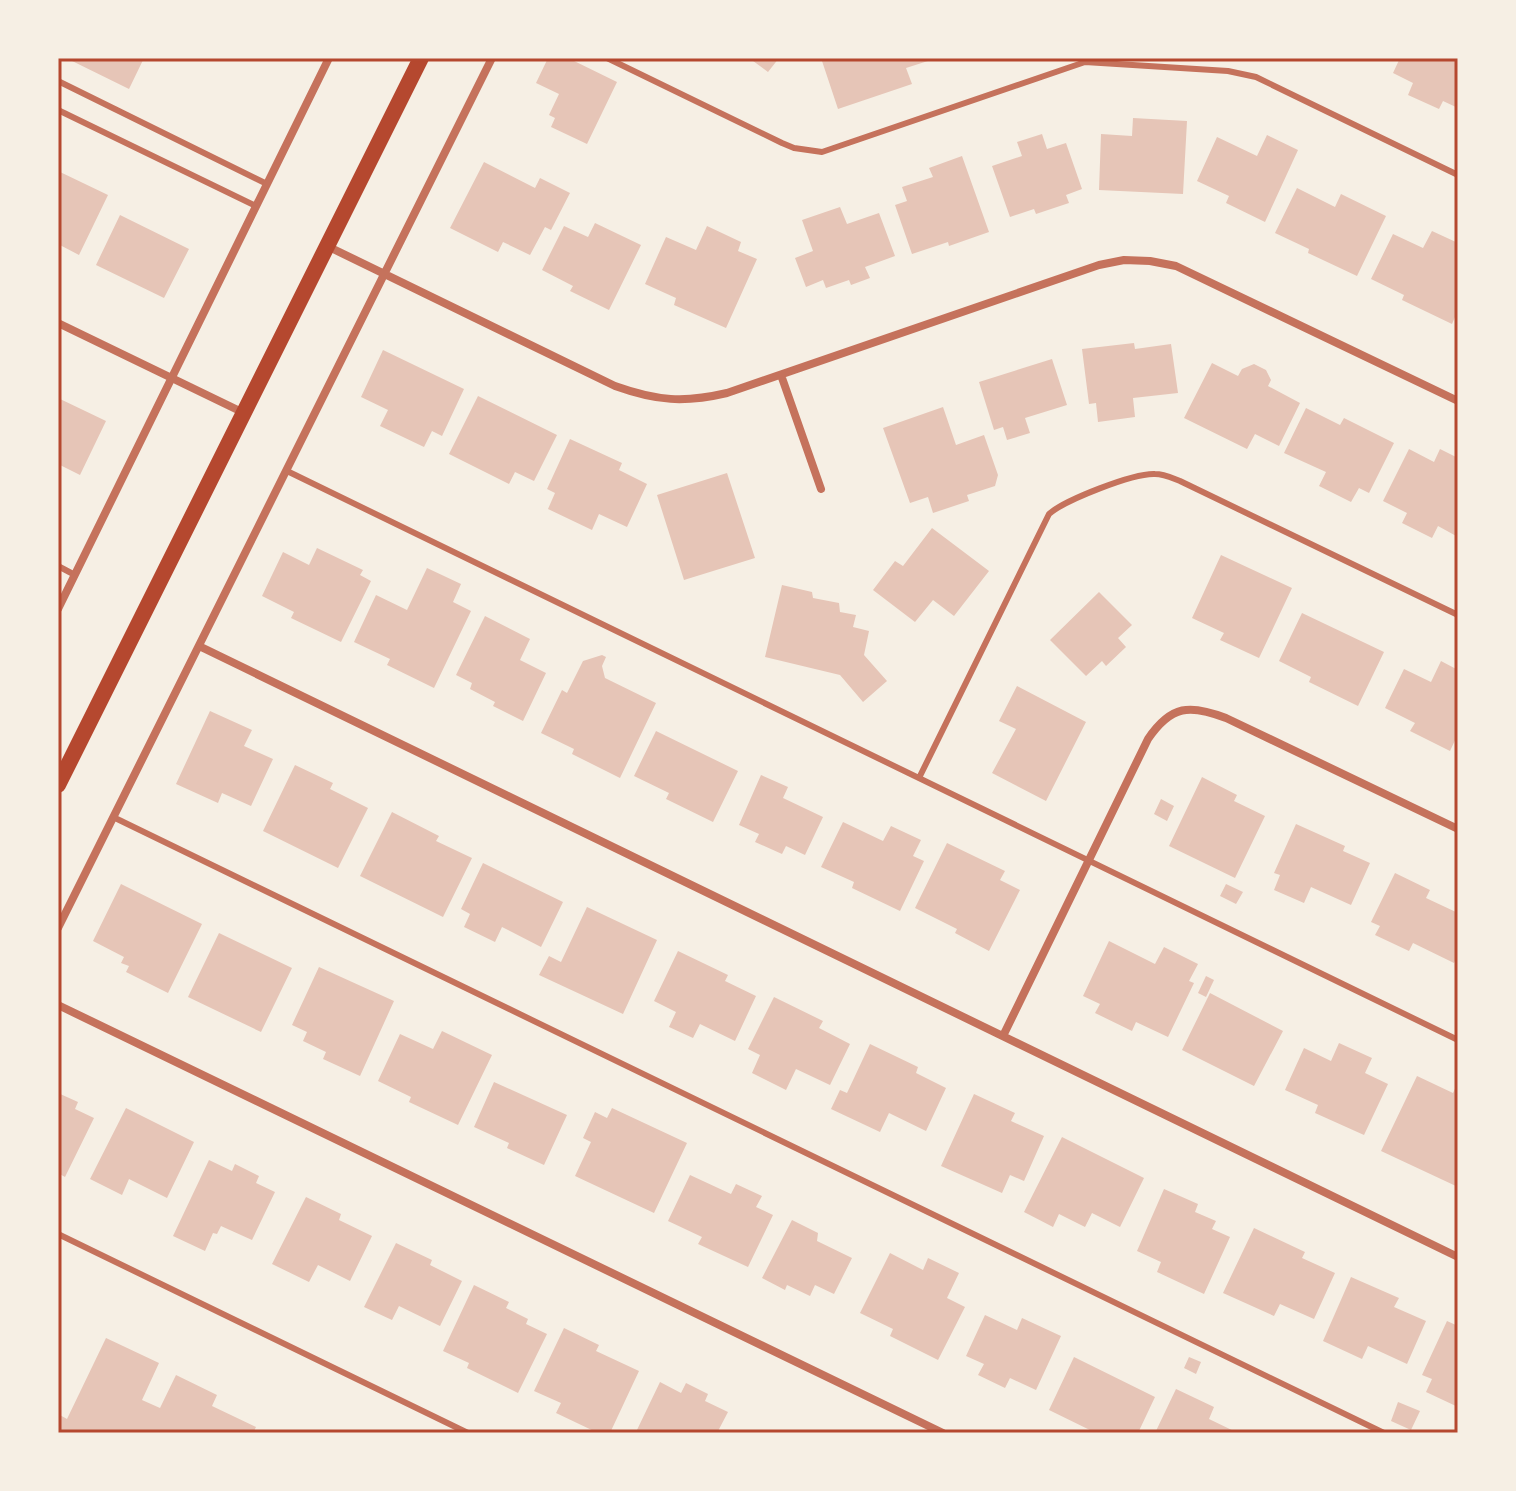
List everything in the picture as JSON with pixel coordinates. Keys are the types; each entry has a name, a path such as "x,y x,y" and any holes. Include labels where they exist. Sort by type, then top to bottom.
{"main road":[{"path":"58,785 421,58"}],"street":[{"path":"58,609 329,58"},
{"path":"58,928 492,58"},
{"path":"327,246 615,386 642,396 672,401 702,399 781,375 1099,265 1124,260 1176,266 1200,275 1458,401"},
{"path":"58,323 244,413"},
{"path":"781,375 821,489"},
{"path":"199,646 1458,1257"},
{"path":"1003,1036 1148,739 1167,716 1181,710 1195,709 1226,718 1458,829"},
{"path":"58,1005 943,1433"},
{"path":"918,1433 923,1423"}],"lane":[{"path":"607,58 794,148 822,152 1085,62 1228,71 1256,77 1458,175"},
{"path":"58,81 267,184"},
{"path":"58,110 256,206"},
{"path":"287,471 1458,1040"},
{"path":"920,776 1049,514 1059,505 1140,476 1154,474 1180,481 1458,615"},
{"path":"58,566 75,575"},
{"path":"113,817 1384,1433"},
{"path":"58,1234 468,1433"}],"building":[{"path":"66,58 144,58 129,89"},
{"path":"548,58 568,58 617,82 587,144 551,127 555,118 549,115 559,94 536,83"},
{"path":"749,58 779,58 768,72"},
{"path":"821,58 931,60 906,68 912,84 838,109"},
{"path":"1400,58 1458,58 1458,108 1443,101 1439,109 1408,95 1413,83 1393,73"},
{"path":"1133,118 1187,121 1183,194 1099,190 1101,134 1132,136"},
{"path":"1042,134 1047,149 1066,143 1082,189 1066,195 1069,203 1036,214 1034,209 1010,217 992,166 1022,156 1017,142"},
{"path":"1267,135 1298,150 1265,222 1226,203 1229,196 1197,181 1217,137 1257,156"},
{"path":"962,156 989,232 949,246 948,242 912,254 895,205 907,201 902,187 933,177 929,168"},
{"path":"484,162 535,188 540,178 570,193 551,230 545,227 530,255 503,242 498,252 450,228"},
{"path":"58,171 108,195 79,255 58,244"},
{"path":"1297,188 1335,207 1341,194 1386,216 1357,276 1275,233"},
{"path":"840,207 847,224 879,213 895,256 865,267 870,278 851,285 849,280 826,288 823,280 806,287 795,258 813,251 802,220"},
{"path":"120,215 189,249 164,298 96,265"},
{"path":"595,223 641,245 609,310 570,291 573,286 542,270 564,226 588,237"},
{"path":"707,226 741,242 738,251 757,259 726,328 674,305 676,298 645,284 666,237 696,250"},
{"path":"1432,231 1458,243 1458,319 1455,317 1452,324 1402,300 1404,295 1371,279 1393,234 1423,248"},
{"path":"1134,343 1135,349 1171,344 1178,393 1133,398 1135,417 1098,422 1096,403 1089,404 1082,349"},
{"path":"383,350 464,389 442,436 432,431 424,447 380,426 388,410 361,397"},
{"path":"1052,359 1067,405 1025,418 1030,433 1007,440 1003,427 994,430 979,382"},
{"path":"1212,363 1238,376 1242,369 1254,364 1266,370 1271,380 1268,386 1300,403 1279,446 1255,434 1247,449 1184,418"},
{"path":"478,396 557,435 534,481 515,472 509,484 449,454"},
{"path":"58,398 106,421 80,475 58,464"},
{"path":"943,407 956,445 984,435 998,475 995,486 967,495 969,501 933,513 928,497 910,503 883,428"},
{"path":"1306,408 1340,425 1344,418 1394,443 1369,493 1359,488 1351,502 1319,486 1326,472 1284,453"},
{"path":"570,439 622,463 619,470 647,484 627,527 599,514 592,530 548,509 555,493 547,489"},
{"path":"1409,449 1434,462 1440,449 1458,458 1458,537 1438,526 1432,538 1402,523 1407,513 1383,501"},
{"path":"727,473 755,558 684,580 657,495"},
{"path":"932,528 989,571 954,616 933,600 915,622 873,590 895,561 903,566"},
{"path":"317,548 363,570 360,575 371,581 341,642 291,618 294,612 262,596 283,552 309,565"},
{"path":"1221,555 1292,588 1259,658 1220,640 1224,633 1192,618"},
{"path":"427,568 461,584 453,602 471,611 434,688 387,665 390,659 354,642 376,595 407,610"},
{"path":"782,585 812,592 813,598 839,603 840,612 856,615 853,627 869,631 864,655 887,681 863,702 840,675 765,657"},
{"path":"1099,592 1132,625 1118,638 1126,647 1106,666 1102,661 1086,676 1050,640"},
{"path":"1302,613 1384,652 1358,706 1309,682 1311,677 1279,661"},
{"path":"485,616 530,639 520,660 546,673 523,721 493,706 495,702 470,689 472,683 456,675"},
{"path":"602,655 606,657 602,666 605,678 656,703 620,778 572,754 574,749 541,733 562,690 567,693 583,661"},
{"path":"1441,661 1458,670 1458,734 1450,751 1410,731 1415,723 1385,708 1404,669 1431,682"},
{"path":"1017,686 1086,722 1046,801 992,773 1016,729 999,721"},
{"path":"210,711 252,730 244,746 273,759 251,806 222,793 218,803 176,784"},
{"path":"656,731 738,771 713,822 666,799 669,793 634,776"},
{"path":"295,765 333,783 330,789 368,808 338,868 263,831"},
{"path":"761,775 788,787 783,798 823,817 805,855 786,846 782,854 755,842 759,834 739,825"},
{"path":"1202,777 1237,795 1234,801 1265,816 1235,878 1169,846"},
{"path":"1161,799 1174,806 1167,821 1154,814"},
{"path":"392,812 439,836 436,841 472,858 443,917 360,876"},
{"path":"843,822 883,841 891,826 921,840 913,856 924,861 900,911 852,888 854,882 821,867"},
{"path":"1296,824 1345,846 1343,851 1370,863 1351,905 1311,887 1304,903 1274,890 1280,875 1274,873"},
{"path":"947,843 1005,871 1000,880 1020,890 989,951 955,933 957,929 915,908"},
{"path":"483,863 563,902 541,947 502,927 495,942 464,927 470,914 461,909"},
{"path":"1395,873 1430,890 1426,898 1458,913 1458,955 1454,963 1413,943 1409,951 1375,935 1380,926 1371,922"},
{"path":"121,884 202,924 168,993 126,972 129,966 121,963 124,957 93,941"},
{"path":"1226,884 1243,892 1236,904 1220,896"},
{"path":"587,907 657,940 623,1014 539,975 549,956 561,962"},
{"path":"219,933 292,968 261,1032 188,997"},
{"path":"1109,941 1155,964 1164,947 1198,964 1189,981 1194,983 1168,1037 1136,1022 1132,1031 1095,1013 1100,1004 1083,996"},
{"path":"678,951 728,975 725,981 756,996 735,1041 700,1024 693,1038 669,1027 676,1012 654,1001"},
{"path":"319,967 394,1001 360,1076 323,1059 326,1052 303,1041 307,1032 292,1025"},
{"path":"1206,976 1214,980 1206,997 1198,993"},
{"path":"1210,993 1283,1031 1254,1086 1182,1050"},
{"path":"774,997 823,1021 819,1028 850,1044 830,1085 796,1069 786,1090 752,1073 760,1055 748,1049"},
{"path":"442,1031 492,1055 458,1125 409,1102 411,1097 378,1081 400,1034 433,1049"},
{"path":"1339,1043 1372,1058 1365,1073 1388,1084 1364,1135 1315,1113 1318,1105 1285,1090 1304,1048 1331,1061"},
{"path":"870,1044 918,1067 916,1073 946,1088 926,1131 889,1113 880,1132 831,1109 840,1090 847,1093"},
{"path":"1417,1076 1453,1093 1458,1082 1458,1187 1381,1151"},
{"path":"494,1082 567,1115 544,1165 507,1148 509,1143 474,1127"},
{"path":"58,1093 78,1102 75,1109 94,1118 65,1177 58,1173"},
{"path":"974,1094 1015,1113 1011,1121 1044,1136 1024,1181 1010,1175 1002,1193 941,1166"},
{"path":"126,1108 194,1142 167,1198 129,1179 122,1195 90,1179"},
{"path":"612,1108 687,1143 654,1213 575,1176 591,1142 583,1138 595,1112 607,1118"},
{"path":"1062,1137 1144,1178 1120,1227 1092,1213 1085,1227 1059,1214 1053,1227 1024,1212"},
{"path":"209,1160 232,1171 235,1164 259,1176 256,1183 275,1192 252,1240 221,1226 217,1234 213,1233 205,1251 173,1236"},
{"path":"690,1175 731,1194 736,1184 762,1196 756,1207 773,1215 748,1267 698,1244 702,1237 668,1221"},
{"path":"1164,1189 1198,1204 1195,1212 1216,1221 1212,1229 1230,1237 1204,1294 1157,1272 1161,1262 1137,1251"},
{"path":"306,1197 341,1214 339,1220 372,1236 350,1281 318,1265 309,1282 272,1264"},
{"path":"792,1220 818,1233 817,1241 852,1258 834,1294 815,1285 810,1296 787,1285 785,1290 762,1278"},
{"path":"1254,1228 1305,1252 1302,1258 1335,1273 1314,1319 1280,1304 1274,1316 1223,1293"},
{"path":"396,1243 432,1260 430,1265 462,1281 440,1326 399,1306 392,1320 364,1307"},
{"path":"890,1253 923,1270 928,1258 959,1273 947,1298 965,1307 938,1360 890,1336 893,1329 860,1313"},
{"path":"1351,1277 1399,1298 1394,1307 1426,1321 1407,1364 1368,1346 1362,1359 1323,1341"},
{"path":"474,1285 509,1302 506,1308 528,1319 526,1324 547,1334 518,1393 467,1368 469,1363 443,1351"},
{"path":"985,1315 1017,1330 1022,1318 1061,1336 1036,1390 1010,1378 1005,1388 978,1375 984,1364 966,1356"},
{"path":"1447,1321 1458,1326 1458,1407 1426,1392 1432,1379 1422,1375"},
{"path":"564,1328 599,1345 596,1351 639,1371 610,1433 598,1433 556,1413 561,1403 534,1391"},
{"path":"106,1338 159,1363 142,1400 160,1408 176,1375 217,1395 212,1406 256,1427 253,1433 58,1433 58,1414 67,1419"},
{"path":"1074,1357 1155,1397 1138,1433 1096,1433 1049,1410"},
{"path":"1189,1357 1201,1362 1196,1374 1184,1368"},
{"path":"660,1382 681,1393 686,1383 708,1394 705,1401 728,1412 717,1433 636,1432"},
{"path":"1176,1389 1214,1407 1209,1419 1238,1433 1155,1433"},
{"path":"1398,1402 1420,1411 1411,1430 1391,1421"}]}
